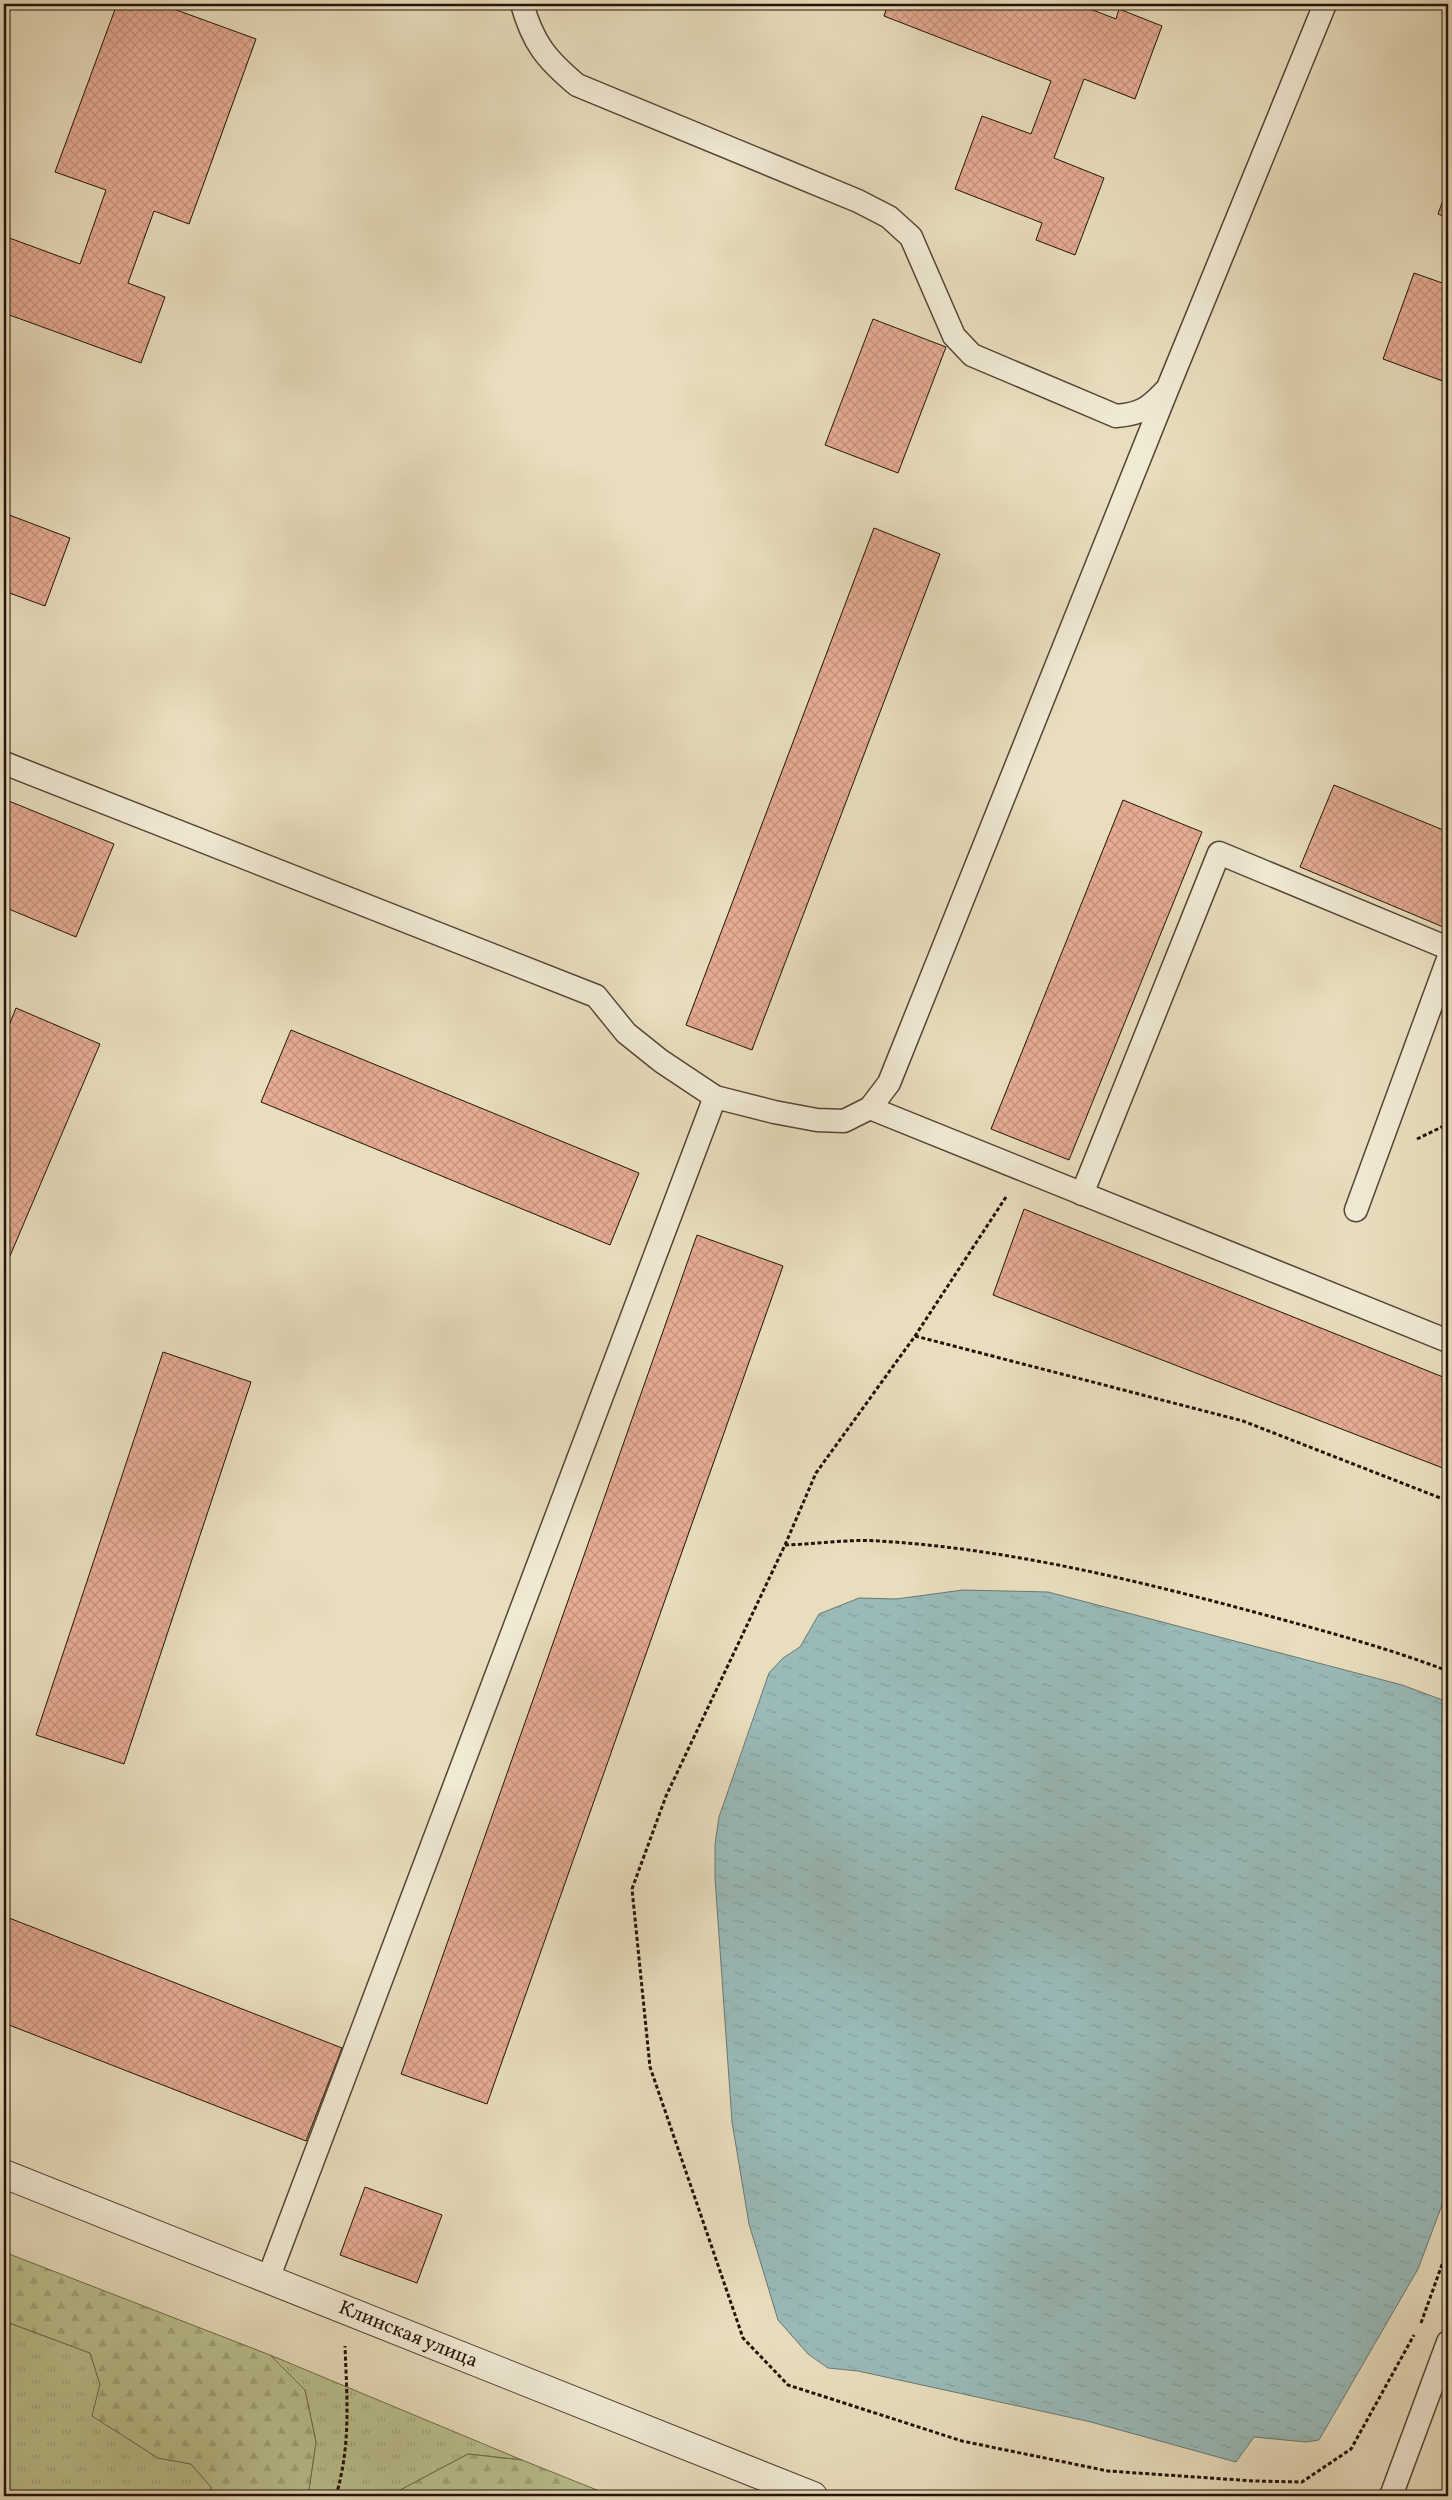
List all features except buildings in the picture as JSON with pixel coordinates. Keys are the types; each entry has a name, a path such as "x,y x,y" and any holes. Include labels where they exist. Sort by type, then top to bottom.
{"street":[{"name":"Клинская улица","path":"4,2174 813,2496"}],"lane":[{"path":"522,4 529,30 550,62 577,85 858,201 889,217 911,237 954,336 972,355 1116,416 1136,415 1151,405 1167,390"},
{"path":"4,762 596,996 626,1033 661,1061 715,1097 774,1112 817,1120 844,1121 870,1108 889,1083 1167,390 1325,4"},
{"path":"1082,1194 1219,853 1448,948"},
{"path":"1356,1210 1448,959"},
{"path":"268,2279 715,1097"},
{"path":"870,1108 1448,1341"},
{"path":"1391,2496 1448,2342"}],"path":[{"path":"1031,1173 1017,1181 915,1336 816,1473 785,1545 666,1796 632,1889 650,2067 743,2338 788,2384 962,2441 1108,2472 1302,2482 1351,2449 1416,2332"},
{"path":"915,1336 1242,1420 1448,1501"},
{"path":"785,1545 878,1541 990,1552 1141,1582 1294,1623 1411,1657 1448,1671"},
{"path":"1420,2324 1448,2248"},
{"path":"336,2496 344,2467 348,2412 343,2308"}],"green space":[{"path":"4,2252 270,2355 305,2390 316,2442 308,2496 209,2496 211,2487 191,2464 158,2458 92,2416 100,2384 90,2353 4,2321"},
{"path":"4,2321 90,2353 100,2384 93,2416 158,2458 191,2464 211,2487 209,2496 4,2496"},
{"path":"270,2355 522,2460 468,2454 389,2496 308,2496 316,2442 305,2390"},
{"path":"468,2454 522,2460 612,2496 389,2496"}],"water":[{"path":"963,1590 1048,1592 1402,1685 1448,1702 1448,2189 1418,2269 1319,2440 1306,2442 1254,2437 1236,2462 1091,2422 858,2371 828,2368 808,2354 778,2320 749,2224 732,2122 715,1878 715,1844 719,1817 769,1673 783,1658 800,1647 819,1614 859,1598 896,1599"}]}
